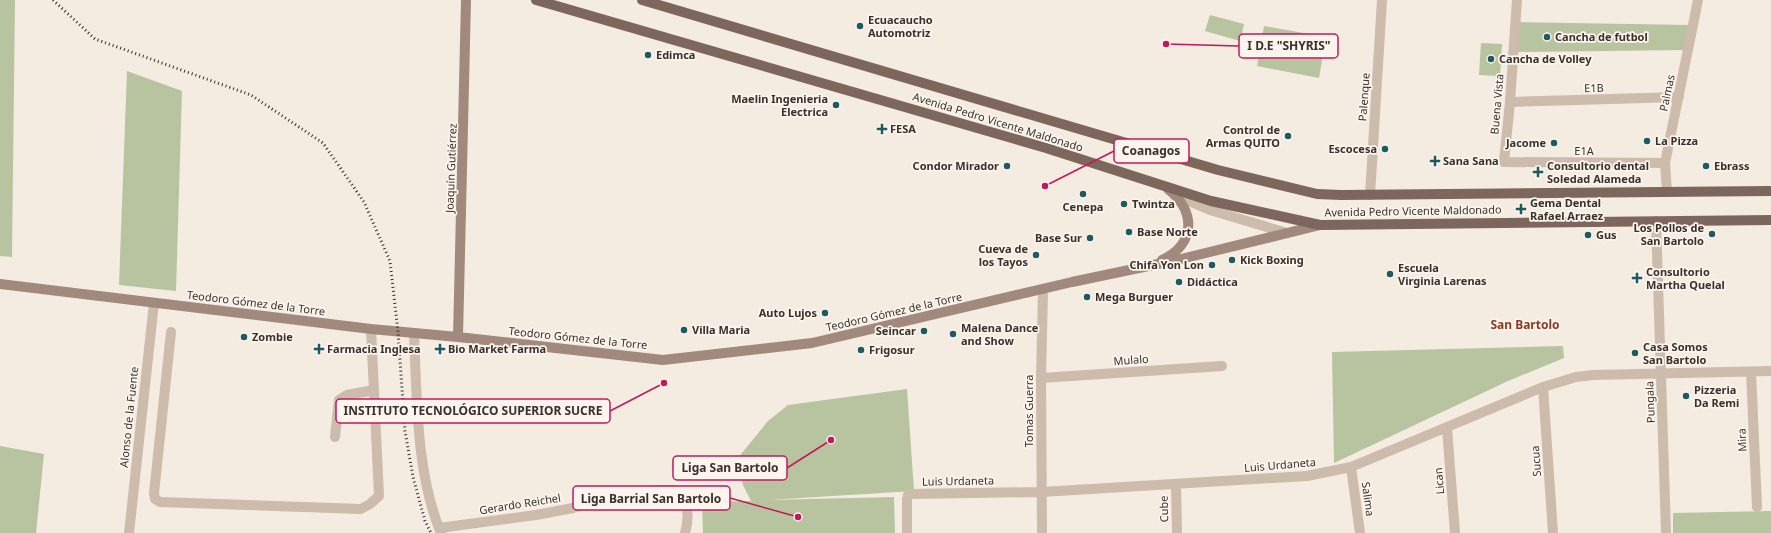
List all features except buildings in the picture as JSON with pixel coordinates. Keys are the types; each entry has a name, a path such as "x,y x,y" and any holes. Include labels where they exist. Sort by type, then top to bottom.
{"main road":[{"name":"Avenida Pedro Vicente Maldonado","path":"536,0 1046,148 1168,189 1241,209 1320,225 1771,220"},
{"name":"Avenida Pedro Vicente Maldonado","path":"642,0 1218,170 1317,194 1370,195 1771,192"}],"street":[{"name":"Joaquín Gutiérrez","path":"458,337 466,0"},
{"name":"Palenque","path":"1370,195 1382,0"},
{"name":"Buena Vista","path":"1504,162 1517,0"},
{"name":"Palmas","path":"1667,192 1665,163 1698,0"},
{"name":"E1B","path":"1510,102 1679,97"},
{"name":"E1A","path":"1504,162 1665,163"},
{"name":"Teodoro Gómez de la Torre","path":"1147,266 1175,252 1183,243 1188,231 1188,219 1185,207 1178,197 1168,189"},
{"path":"1178,197 1210,210 1287,233"},
{"name":"Pungala","path":"1656,222 1666,533"},
{"name":"Teodoro Gómez de la Torre","path":"0,284 414,334 458,337 663,360 812,342 1320,225"},
{"name":"Tomas Guerra","path":"1042,533 1041,378 1043,290"},
{"name":"Alonso de la Fuente","path":"129,533 154,303"},
{"path":"171,332 154,493 155,499 160,502 361,509 370,504 378,496 371,329"},
{"path":"414,334 417,399 423,469 429,498 440,531"},
{"name":"Mulalo","path":"1041,378 1222,366"},
{"name":"Luis Urdaneta","path":"907,533 907,500 908,496 911,494 1041,492 1293,478 1351,467 1542,387 1576,377 1593,375 1771,371"},
{"name":"Mira","path":"1751,372 1757,507"},
{"name":"Sucua","path":"1542,387 1553,533"},
{"path":"335,437 339,400 347,395 374,390"},
{"name":"Lican","path":"1447,428 1455,533"},
{"name":"Salima","path":"1351,467 1360,533"},
{"name":"Cube","path":"1176,484 1177,533"},
{"name":"Gerardo Reichel","path":"440,531 573,508 617,494 666,490 679,492 685,501 687,521 685,533"}],"green space":[{"path":"0,0 15,0 12,257 0,256"},
{"path":"1210,15 1244,24 1240,41 1205,31"},
{"path":"1516,22 1691,25 1686,50 1514,52"},
{"path":"1264,26 1326,37 1319,78 1257,66"},
{"name":"Cancha de Volley","path":"1481,43 1502,44 1500,76 1479,75"},
{"path":"127,71 182,91 176,291 119,285"},
{"path":"1563,346 1564,358 1508,381 1334,463 1332,352"},
{"path":"907,389 914,491 768,500 894,497 895,533 703,533 702,502 751,501 743,485 737,459 768,421 788,405"},
{"path":"0,446 44,454 36,533 0,533"},
{"path":"1771,511 1771,533 1673,533 1673,513"}],"railway":[{"path":"53,0 95,39 251,95 323,143 364,202 390,261 398,332 405,431 413,477 425,521 431,533"}],"place":[{"name":"Ecuacaucho Automotriz","path":"860,26"},
{"name":"Cancha de futbol","path":"1547,37"},
{"name":"I D.E \"SHYRIS\"","path":"1166,44"},
{"name":"Edimca","path":"648,55"},
{"name":"Cancha de Volley","path":"1491,59"},
{"name":"Maelin Ingenieria Electrica","path":"836,105"},
{"name":"FESA","path":"882,129"},
{"name":"Control de Armas QUITO","path":"1288,136"},
{"name":"La Pizza","path":"1647,141"},
{"name":"Jacome","path":"1554,143"},
{"name":"Escocesa","path":"1385,149"},
{"name":"Sana Sana","path":"1435,161"},
{"name":"Condor Mirador","path":"1007,166"},
{"name":"Ebrass","path":"1706,166"},
{"name":"Consultorio dental Soledad Alameda","path":"1538,172"},
{"name":"Coanagos","path":"1045,186"},
{"name":"Cenepa","path":"1083,194"},
{"name":"Twintza","path":"1124,204"},
{"name":"Gema Dental Rafael Arraez","path":"1521,209"},
{"name":"Base Norte","path":"1129,232"},
{"name":"Los Pollos de San Bartolo","path":"1712,234"},
{"name":"Gus","path":"1588,235"},
{"name":"Base Sur","path":"1090,238"},
{"name":"Cueva de los Tayos","path":"1036,255"},
{"name":"Kick Boxing","path":"1232,260"},
{"name":"Chifa Yon Lon","path":"1212,265"},
{"name":"Escuela Virginia Larenas","path":"1390,274"},
{"name":"Consultorio Martha Quelal","path":"1637,278"},
{"name":"Didáctica","path":"1179,282"},
{"name":"Mega Burguer","path":"1087,297"},
{"name":"Auto Lujos","path":"825,313"},
{"name":"Villa Maria","path":"684,330"},
{"name":"Seincar","path":"924,331"},
{"name":"Malena Dance and Show","path":"953,334"},
{"name":"Zombie","path":"244,337"},
{"name":"Farmacia Inglesa","path":"319,349"},
{"name":"Bio Market Farma","path":"440,349"},
{"name":"Frigosur","path":"861,350"},
{"name":"Casa Somos San Bartolo","path":"1635,353"},
{"name":"INSTITUTO TECNOLÓGICO SUPERIOR SUCRE","path":"664,383"},
{"name":"Pizzeria Da Remi","path":"1686,396"},
{"name":"Liga San Bartolo","path":"831,440"},
{"name":"Liga Barrial San Bartolo","path":"798,517"}],"district":[{"name":"San Bartolo","path":"1525,325"}]}
